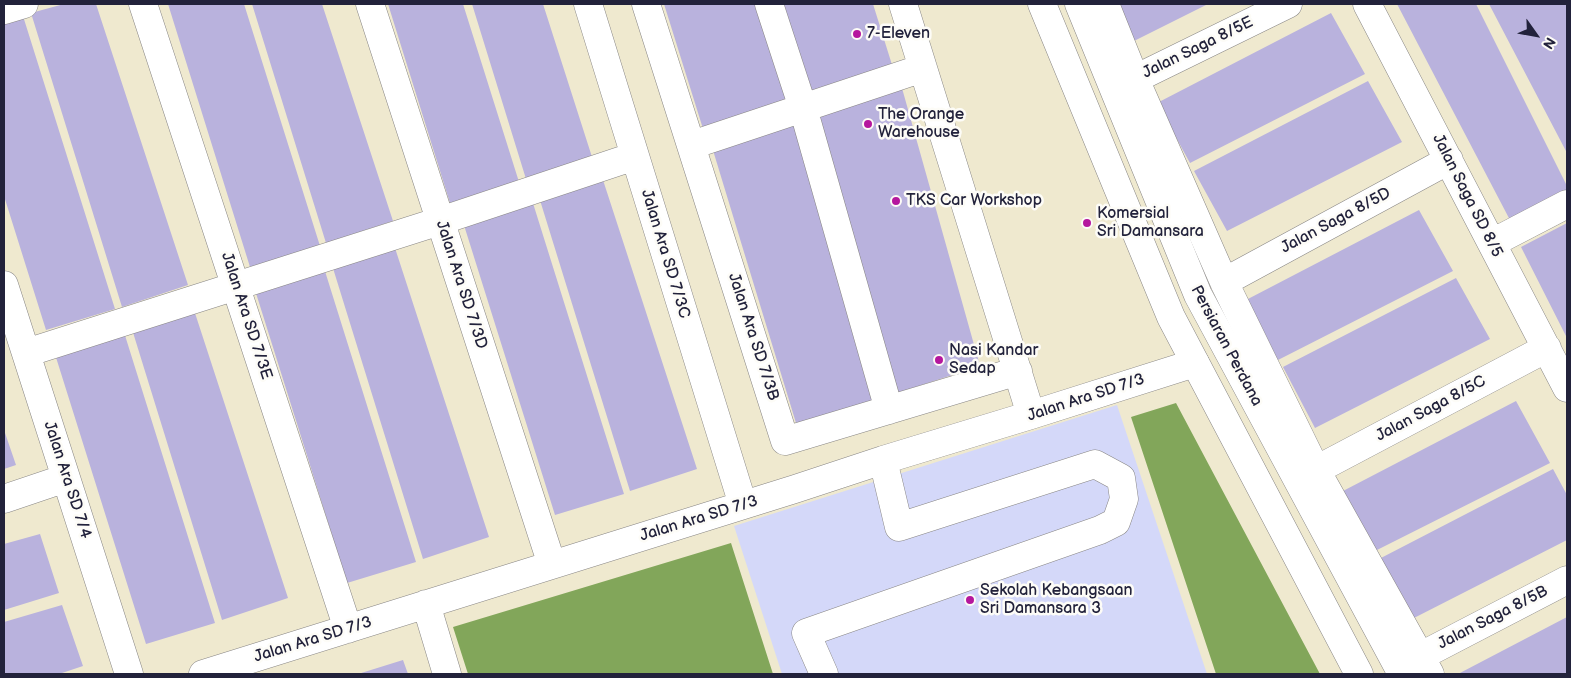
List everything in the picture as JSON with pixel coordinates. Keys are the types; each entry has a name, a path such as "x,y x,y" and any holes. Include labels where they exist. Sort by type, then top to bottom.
{"street":[{"path":"4,10 24,4"},
{"name":"Jalan Ara SD 7/3E","path":"144,4 348,629"},
{"name":"Jalan Ara SD 7/3D","path":"370,4 552,565"},
{"name":"Jalan Ara SD 7/3C","path":"588,4 743,505"},
{"name":"Jalan Ara SD 7/3B","path":"646,4 785,440 1018,371"},
{"path":"769,4 803,108 889,410"},
{"path":"903,4 1031,415"},
{"name":"Persiaran Perdana","path":"1042,4 1171,317 1359,674"},
{"name":"Persiaran Perdana","path":"1079,4 1198,295 1310,481 1417,668"},
{"path":"1105,4 1136,80 1310,481"},
{"name":"Jalan Saga 8/5E","path":"1136,80 1288,4"},
{"name":"Jalan Saga SD 8/5","path":"1367,4 1567,388"},
{"path":"692,145 923,68"},
{"path":"26,353 440,221 635,156"},
{"name":"Jalan Saga 8/5D","path":"1224,282 1449,160"},
{"path":"1148,171 1159,244 1196,330 1195,363 1220,380 1255,441 1310,481"},
{"path":"1492,243 1567,204"},
{"name":"Jalan Ara SD 7/4","path":"4,285 129,674"},
{"name":"Jalan Saga 8/5C","path":"1310,481 1547,348"},
{"name":"Jalan Ara SD 7/3","path":"203,674 1195,363"},
{"path":"824,674 806,632 1100,530 1116,522 1124,499 1122,478 1095,464 899,527 883,460"},
{"path":"4,499 66,478"},
{"name":"Jalan Saga 8/5B","path":"1417,668 1567,580"},
{"path":"426,604 447,674"}],"shaded area":[{"name":"Sekolah Kebangsaan Sri Damansara 3","path":"1117,405 1207,674 782,674 734,526"}],"green space":[{"path":"1176,403 1320,674 1216,674 1131,417"},
{"path":"731,543 773,674 468,674 453,627"}],"building":[{"path":"64,4 96,4 188,285 122,307 31,13"},
{"path":"168,4 244,4 320,246 250,267"},
{"path":"252,4 322,4 393,221 326,243"},
{"path":"388,4 463,4 519,182 450,203"},
{"path":"472,4 543,4 592,157 526,179"},
{"path":"664,4 760,4 789,101 704,132"},
{"path":"777,4 873,4 893,68 806,103"},
{"path":"1115,4 1208,4 1130,43"},
{"path":"1397,4 1476,4 1567,186 1567,193 1511,222"},
{"path":"1489,4 1567,4 1567,153"},
{"path":"1331,13 1365,74 1190,163 1157,103"},
{"path":"23,16 115,309 46,330 4,196 4,22"},
{"path":"900,81 980,366 894,394 813,112"},
{"path":"1368,81 1402,142 1227,231 1194,171"},
{"path":"799,112 877,402 796,423 712,147"},
{"path":"603,180 697,469 630,491 539,197"},
{"path":"532,200 624,494 555,515 463,222"},
{"path":"1419,210 1453,271 1278,360 1246,300"},
{"path":"1567,223 1567,338 1521,247"},
{"path":"395,248 489,537 423,559 332,265"},
{"path":"324,268 416,562 347,583 255,290"},
{"path":"1456,278 1490,339 1315,428 1283,367"},
{"path":"194,310 288,598 222,620 131,326"},
{"path":"123,329 215,623 146,644 54,351"},
{"path":"1516,401 1550,463 1375,551 1343,491"},
{"path":"4,430 16,465 4,469"},
{"path":"1553,469 1567,495 1567,540 1412,619 1379,559"},
{"path":"40,534 59,593 4,610 4,544"},
{"path":"62,605 83,666 59,674 4,674 4,622"},
{"path":"1567,617 1567,674 1458,674"},
{"path":"403,660 408,674 358,674"}],"place":[{"name":"7-Eleven","path":"857,34"},
{"name":"The Orange Warehouse","path":"868,124"},
{"name":"TKS Car Workshop","path":"896,201"},
{"name":"Komersial Sri Damansara","path":"1087,223"},
{"name":"Nasi Kandar Sedap","path":"939,360"},
{"name":"Sekolah Kebangsaan Sri Damansara 3","path":"970,600"}]}
